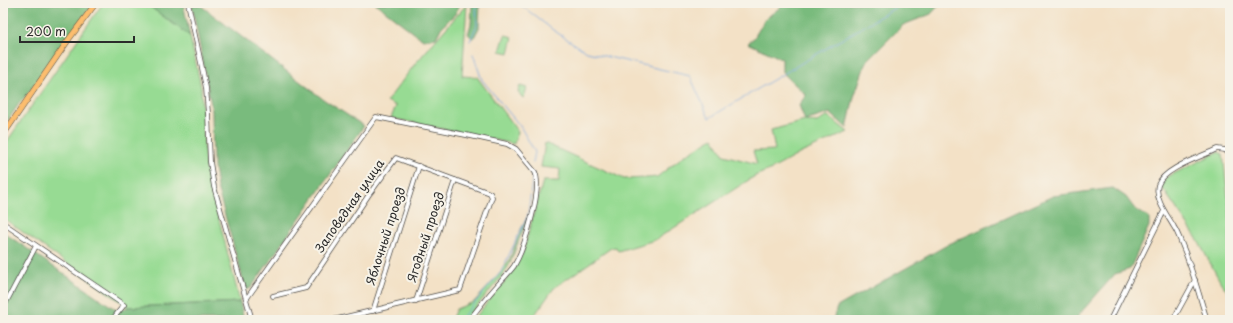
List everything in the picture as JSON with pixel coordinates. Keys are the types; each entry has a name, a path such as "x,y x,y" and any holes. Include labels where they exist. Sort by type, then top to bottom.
{"main road":[{"path":"3,135 69,39 96,3"}],"street":[{"path":"188,3 206,88 210,162 214,187 252,320"},
{"path":"246,298 376,117 510,145 516,149 537,176 537,191 529,226 518,257 505,277 469,320"},
{"path":"1207,320 1190,264 1175,228 1164,211 1158,195 1158,186 1162,178 1170,170 1217,149 1225,150 1230,154"},
{"name":"Заповедная улица","path":"273,296 306,288 366,199 396,158 488,192 492,197 460,290 416,300"},
{"name":"Яблочный проезд","path":"372,311 419,166"},
{"name":"Ягодный проезд","path":"416,300 455,180"},
{"path":"1110,320 1164,211"},
{"path":"3,223 124,305 112,320"},
{"path":"3,308 36,246"},
{"path":"1173,320 1195,280"},
{"path":"332,320 416,300"}],"green space":[{"path":"3,3 94,3 24,99 20,102 3,128"},
{"path":"103,3 145,3 190,36 201,87 205,164 240,302 128,307 3,218 3,147"},
{"path":"145,3 183,3 190,36"},
{"path":"375,3 461,3 455,14 441,28 436,38 423,40"},
{"path":"472,3 480,3 479,28 473,39 468,34 471,24"},
{"path":"786,3 941,3 931,14 903,25 866,62 854,97 847,128 830,113 805,121 799,105 806,95 782,72 782,59 748,43 754,38 765,19"},
{"path":"467,4 462,76 477,77 518,132 514,144 391,118 396,106 387,101 415,64"},
{"path":"192,5 200,5 323,99 364,126 251,288 246,290 217,187 213,160 212,110"},
{"path":"505,35 513,37 509,53 500,51"},
{"path":"520,86 527,88 523,98 518,92"},
{"path":"828,116 848,132 755,176 655,240 618,251 616,247 611,248 554,288 531,320 473,320 510,275 523,252 543,181 559,181 560,169 541,167 545,143 624,179 647,178 657,177 685,155 713,138 724,155 757,164 753,151 775,150 771,130 805,121 817,122"},
{"path":"1218,152 1223,154 1230,217 1230,295 1221,283 1196,237 1161,186 1165,178"},
{"path":"1113,188 1126,197 1134,208 1149,218 1149,226 1130,269 1115,274 1075,320 833,320 837,307 949,244 1053,196"},
{"path":"528,217 510,263 504,274 465,320 451,320 456,309 474,302 500,274 510,259 521,229"},
{"path":"3,232 118,311 128,307 240,302 244,320 127,320 120,315 116,320 3,320"}],"waterway":[{"path":"470,41 477,25 476,3"},
{"path":"518,3 553,30 587,52 690,76 709,118 903,3"},
{"path":"473,54 482,80 520,126 535,152 533,163"},
{"path":"460,320 501,272 528,215 533,173"}]}
